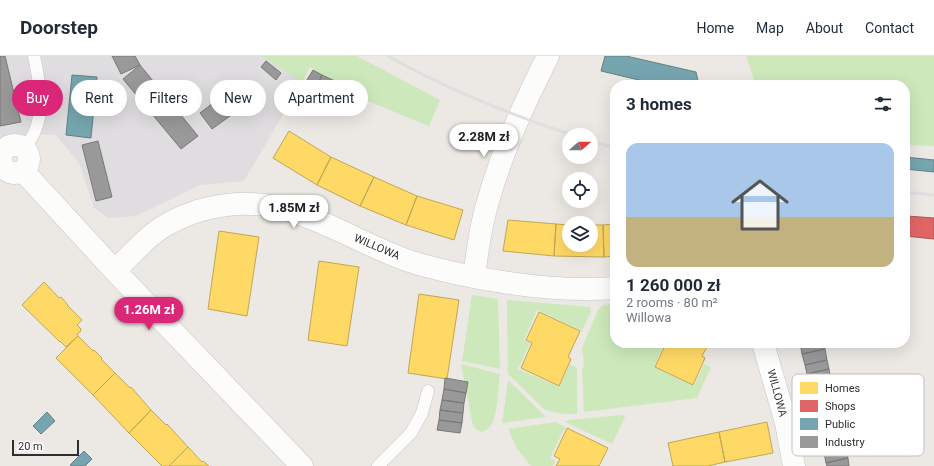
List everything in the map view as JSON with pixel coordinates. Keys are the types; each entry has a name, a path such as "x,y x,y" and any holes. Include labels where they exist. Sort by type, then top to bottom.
{"street":[{"path":"474,277 486,206 498,169 528,97 548,56"},
{"path":"25,148 18,145 11,145 5,148 0,158 1,165 9,172 16,174 23,171 115,271 302,466"},
{"name":"WILLOWA","path":"115,271 148,238 162,228 193,213 221,205 249,203 281,207 297,212 408,261 474,277 545,288 571,290 610,288"},
{"name":"WILLOWA","path":"764,348 786,424 792,456"},
{"name":"WILLOWA","path":"792,456 794,466"}],"lane":[{"path":"25,148 32,139 40,116 40,89 34,56"},
{"path":"378,466 411,432 422,414 428,391"}],"shaded area":[{"path":"0,56 262,56 299,80 274,80 274,116 282,116 244,181 200,185 136,216 108,218 94,208 79,163 56,135 9,134 0,138"}],"green space":[{"path":"262,56 357,56 440,100 429,126 368,101 368,80 331,80 310,67 303,80 299,80"},
{"path":"746,56 934,56 934,146 910,145 910,80 754,80"},
{"path":"472,295 498,299 500,369 462,361"},
{"path":"507,300 590,307 591,311 582,331 537,310 524,340 530,343 518,369 559,387 570,364 577,368 577,414 564,414 545,410 508,374"},
{"path":"610,304 610,348 662,348 654,367 694,386 704,364 711,367 697,398 584,412 582,371 584,364 582,348 598,310 603,305"},
{"path":"461,364 500,374 497,407 494,419 490,427 482,432 473,426"},
{"path":"508,380 546,417 502,423"},
{"path":"624,415 625,417 612,444 565,422 569,420"},
{"path":"556,422 565,427 550,458 555,461 553,466 531,466 517,449 508,429"}],"building: Homes":[{"path":"289,131 331,157 317,185 273,158"},
{"path":"331,157 374,177 360,206 317,185"},
{"path":"374,177 417,196 406,225 360,206"},
{"path":"417,196 463,210 454,240 406,225"},
{"path":"508,220 556,224 554,256 503,251"},
{"path":"556,224 562,224 562,252 598,252 598,225 603,225 604,257 554,256"},
{"path":"610,224 610,256 604,257 603,225"},
{"path":"219,231 259,237 247,316 208,309"},
{"path":"319,261 359,267 347,346 308,340"},
{"path":"44,282 59,298 61,297 82,320 77,325 81,329 77,334 78,336 66,347 22,305"},
{"path":"419,294 459,300 447,379 408,373"},
{"path":"539,312 580,331 568,357 571,359 559,386 521,368 532,343 526,340"},
{"path":"78,336 102,358 101,359 115,373 93,395 56,358"},
{"path":"664,348 706,348 702,356 705,358 693,385 655,367"},
{"path":"115,373 130,388 131,387 151,410 129,433 93,395"},
{"path":"151,410 166,425 167,424 188,447 169,466 162,466 129,433"},
{"path":"767,422 773,453 725,462 719,432"},
{"path":"567,428 608,448 599,466 556,466 560,459 554,456"},
{"path":"719,432 725,462 708,466 673,466 668,443"},
{"path":"188,447 202,462 203,461 209,466 169,466"}],"building: Shops":[{"path":"910,216 934,218 934,239 910,237"}],"building: Public":[{"path":"605,56 626,56 696,72 698,80 639,80 601,71"},
{"path":"72,75 97,77 97,80 72,80"},
{"path":"71,85 71,116 93,116 91,138 66,135"},
{"path":"910,158 934,160 934,172 910,170"},
{"path":"47,412 55,421 41,434 33,426"},
{"path":"84,451 92,459 85,466 70,465"}],"building: Industry":[{"path":"0,56 5,56 12,85 12,116 20,116 21,122 0,126"},
{"path":"112,56 135,56 140,65 121,74"},
{"path":"266,61 281,73 276,80 261,67"},
{"path":"140,65 152,80 135,80 135,93 127,84 127,80 123,79"},
{"path":"313,70 322,75 320,80 307,80"},
{"path":"322,75 333,80 320,80"},
{"path":"210,105 210,116 230,116 212,129 202,116 202,111"},
{"path":"154,116 182,116 198,136 181,149"},
{"path":"98,141 112,197 96,201 82,145"},
{"path":"801,348 825,349 802,354"},
{"path":"825,349 827,360 805,365 802,354"},
{"path":"827,360 829,369 807,374 805,365"},
{"path":"829,369 830,374 807,374"},
{"path":"445,378 468,382 466,393 444,389"},
{"path":"444,389 466,393 464,403 442,400"},
{"path":"442,400 464,403 463,413 440,410"},
{"path":"440,410 463,413 462,423 439,420"},
{"path":"439,420 462,423 460,433 437,430"},
{"path":"825,456 847,456 848,458 826,463"},
{"path":"848,458 849,466 827,466 826,463"}],"railway":[{"path":"388,56 432,79 478,100 562,131"},
{"path":"598,143 610,147"},
{"path":"910,193 934,195"}]}
